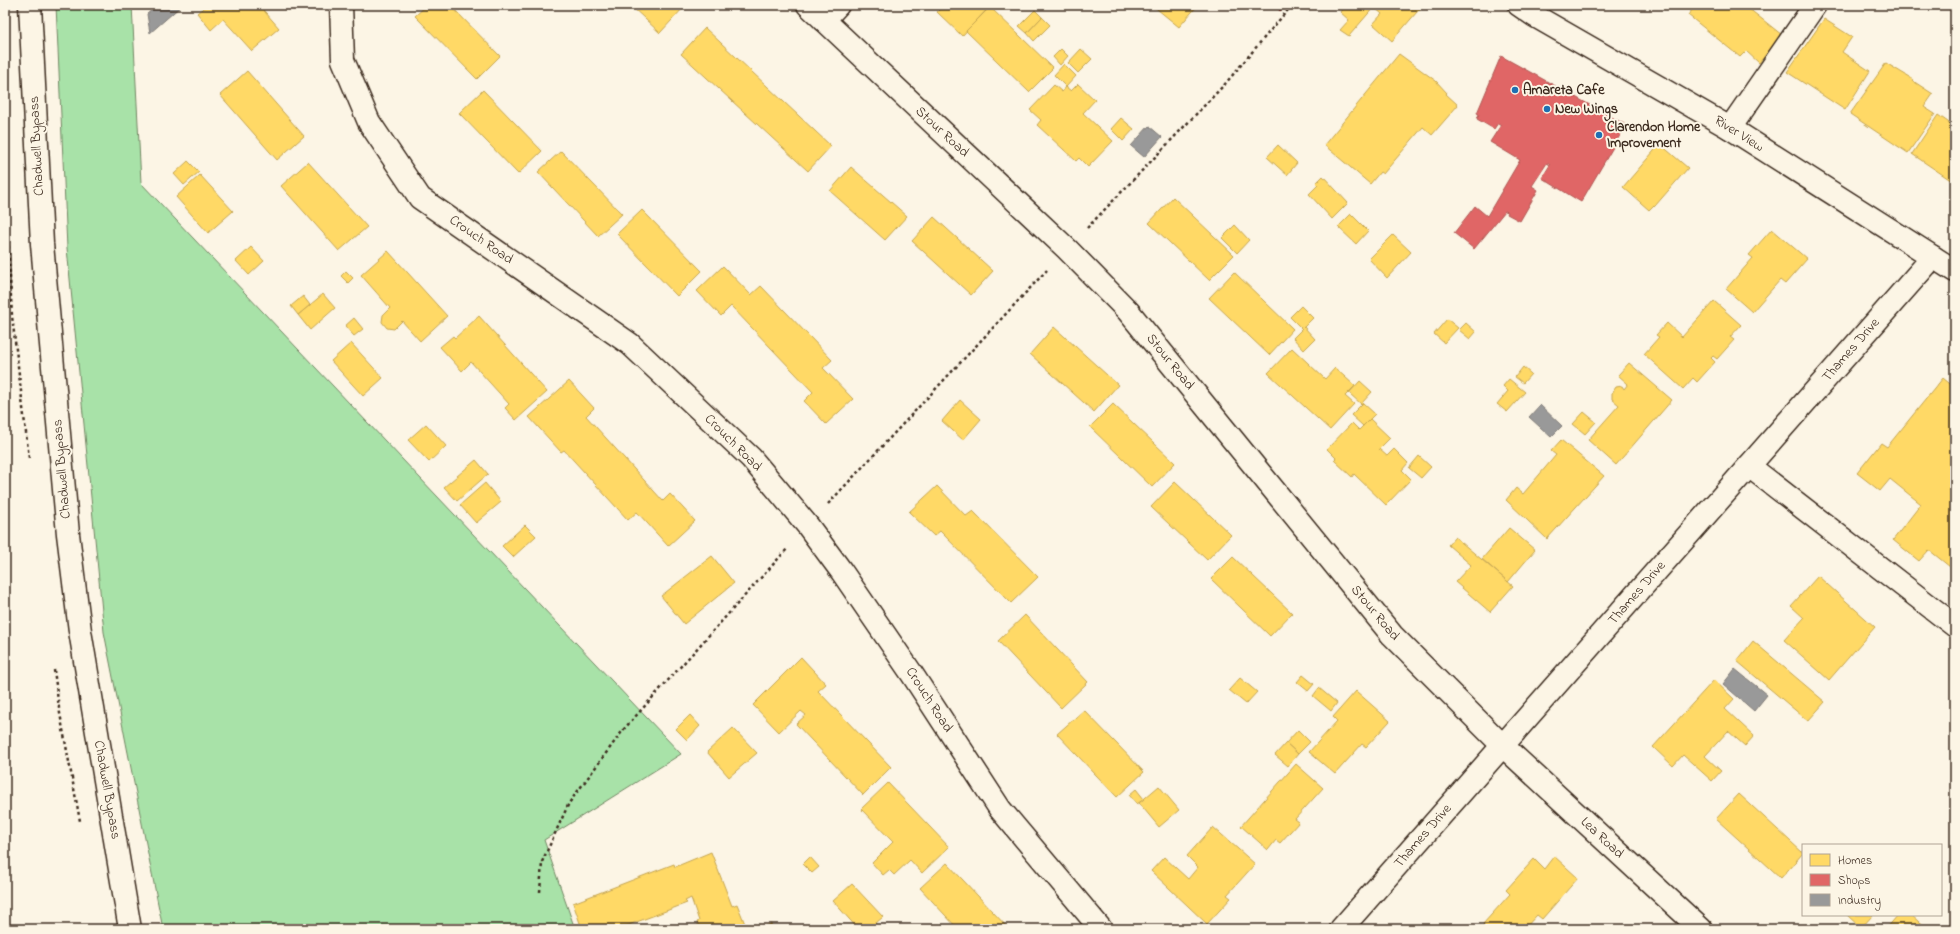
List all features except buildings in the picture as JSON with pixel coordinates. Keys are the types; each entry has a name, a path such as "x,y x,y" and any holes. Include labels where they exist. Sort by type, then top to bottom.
{"street":[{"name":"Chadwell Bypass","path":"30,5 42,244 68,534 80,631 130,929"},
{"name":"Crouch Road","path":"341,5 343,60 369,122 420,198 630,344 750,458 808,526 912,674 1000,809 1102,929"},
{"name":"River View","path":"1519,5 1535,16 1730,128 1955,271"},
{"path":"1730,128 1815,5"},
{"name":"Stour Road","path":"823,10 1128,312 1392,635 1503,746"},
{"name":"Thames Drive","path":"1342,929 1933,257"},
{"path":"1750,466 1955,626"},
{"name":"Lea Road","path":"1503,746 1701,929"}],"path":[{"path":"540,892 542,862 569,803 624,729 808,526"}],"green space":[{"path":"56,5 132,5 141,183 681,754 544,840 575,929 163,929 104,632 67,248"}],"place":[{"name":"Amareta Cafe","path":"1515,90"},
{"name":"New Wings","path":"1547,109"},
{"name":"Clarendon Home Improvement","path":"1599,135"}]}
